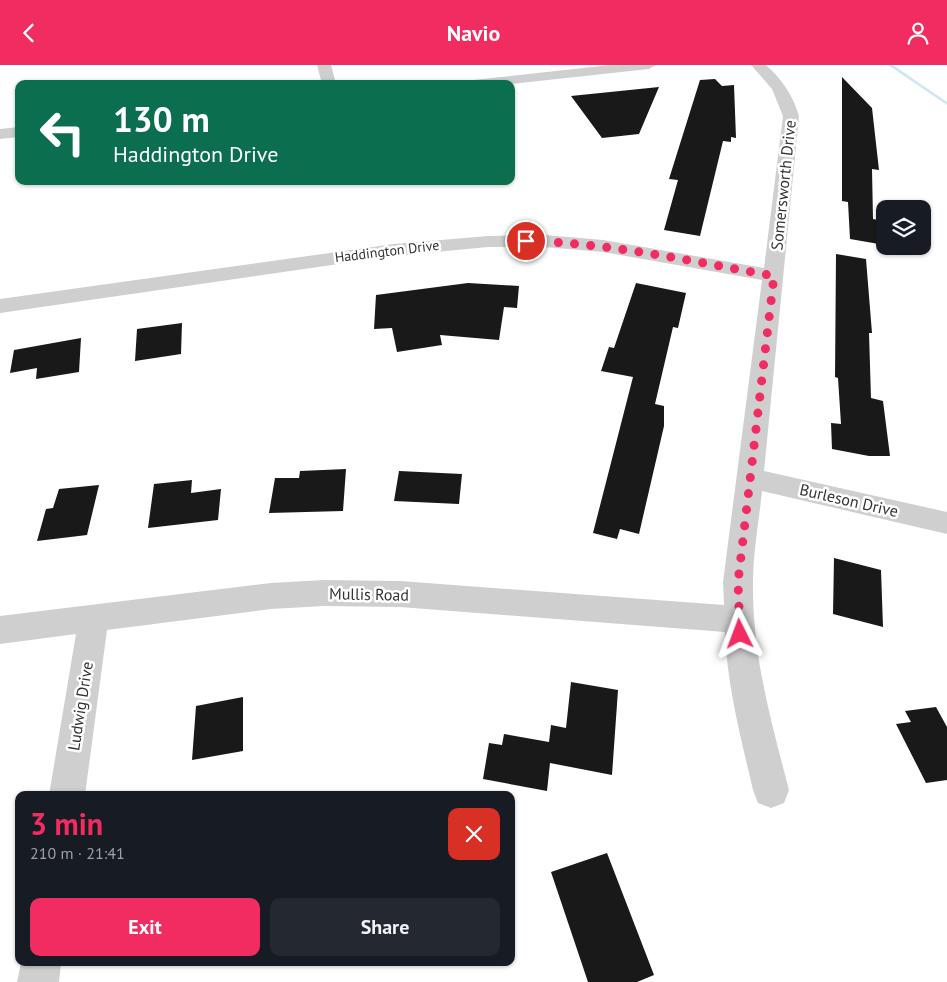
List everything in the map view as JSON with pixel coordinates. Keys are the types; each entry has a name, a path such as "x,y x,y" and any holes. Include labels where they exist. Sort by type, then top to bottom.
{"street":[{"path":"324,65 328,80"},
{"path":"511,80 649,65"},
{"name":"Somersworth Drive","path":"758,65 780,87 787,101 791,116 738,582 739,620 749,702 771,790"},
{"path":"0,134 15,132"},
{"name":"Haddington Drive","path":"0,305 394,250 454,243 507,241 544,241 615,248 774,276"},
{"name":"Burleson Drive","path":"750,478 947,523"},
{"name":"Mullis Road","path":"0,630 271,596 324,593 400,594 739,620"},
{"name":"Ludwig Drive","path":"68,791 94,618"},
{"path":"38,982 41,966"}],"building":[{"path":"842,77 872,108 879,170 872,169 873,219 876,220 876,243 850,239 848,202 842,201"},
{"path":"715,79 722,86 734,85 736,138 731,137 731,142 723,141 700,236 664,230 678,180 669,179 700,80"},
{"path":"659,87 639,134 602,138 571,96"},
{"path":"836,254 866,259 872,333 869,333 871,398 883,401 890,456 869,456 832,449 831,423 841,424 838,378 835,377"},
{"path":"468,283 519,286 517,308 504,307 499,340 440,335 442,345 397,352 392,328 374,329 376,295"},
{"path":"636,283 686,293 678,328 673,327 655,404 664,406 664,426 639,534 620,529 617,539 593,533 633,377 601,371 609,347 614,348"},
{"path":"182,323 181,354 135,361 137,329"},
{"path":"81,338 79,372 36,379 37,368 10,373 14,350"},
{"path":"346,469 343,511 269,513 275,478 299,478 300,471"},
{"path":"399,471 462,474 459,504 394,501"},
{"path":"192,480 191,493 221,489 218,520 148,528 154,484"},
{"path":"99,485 87,535 37,541 46,509 53,508 59,489"},
{"path":"834,558 881,570 883,627 833,614"},
{"path":"571,682 618,690 612,775 550,763 547,791 483,779 489,743 502,745 504,734 549,742 551,725 566,728"},
{"path":"243,697 243,751 192,760 196,706"},
{"path":"936,707 947,727 947,780 926,783 896,724 911,722 905,711"},
{"path":"607,853 654,975 637,982 588,982 551,872"}],"waterway":[{"path":"890,65 947,104"}],"route":[{"path":"526,241 586,244 774,276 738,582 740,634"}]}
